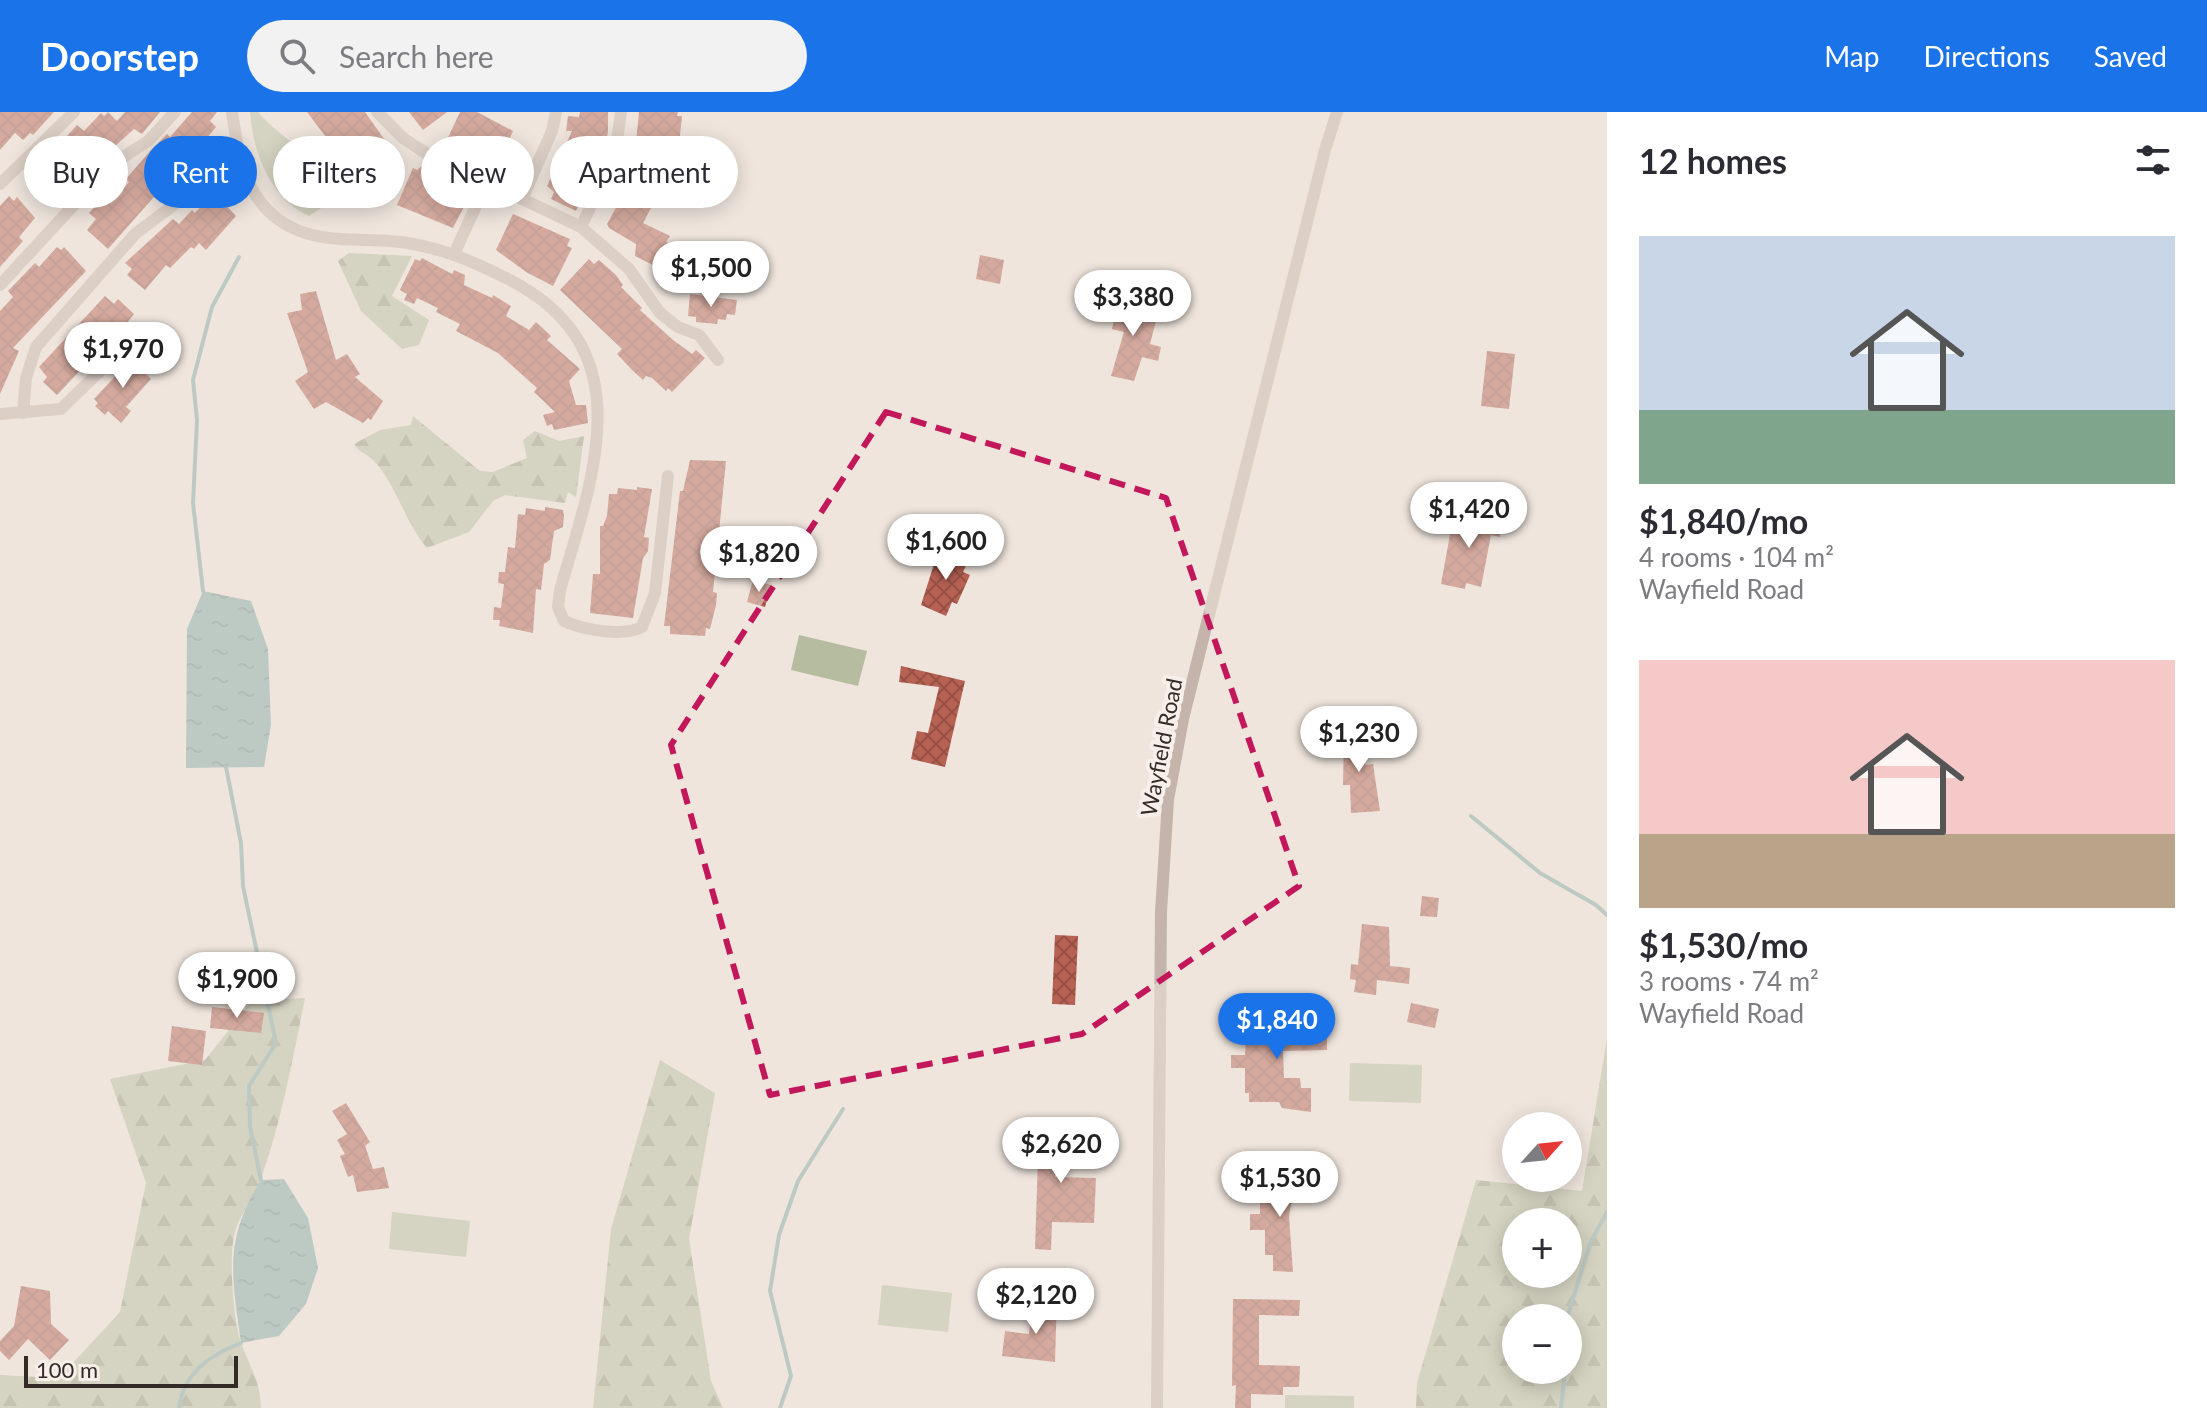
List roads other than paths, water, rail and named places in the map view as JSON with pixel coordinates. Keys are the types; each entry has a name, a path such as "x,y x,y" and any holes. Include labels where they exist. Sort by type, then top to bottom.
{"street":[{"path":"0,184 74,112"},
{"path":"0,285 111,165 148,141 175,112"},
{"path":"232,112 237,136"},
{"path":"377,112 421,150"},
{"path":"534,172 548,141 556,112"},
{"path":"581,227 615,155 621,112"},
{"name":"Wayfield Road","path":"1157,1408 1161,912 1168,800 1183,719 1337,112"},
{"path":"257,194 265,208 302,232 320,237 405,243 455,252 530,290 552,307 570,327 591,366 598,397 598,426 592,482 560,590 558,607 564,621 576,627 632,632 642,627 650,615 655,593 668,476"},
{"path":"534,205 581,227 629,269 660,313 678,327 699,335 718,360"},
{"path":"23,413 26,378 36,347 135,234 170,208"},
{"path":"455,252 475,208"},
{"path":"0,414 61,409 108,363"}],"water":[{"path":"203,591 251,601 268,649 271,725 264,767 186,768 187,629"},
{"path":"284,1179 308,1218 318,1268 306,1304 279,1336 241,1343 233,1278 236,1241 249,1202 261,1180"}],"waterway":[{"path":"203,591 193,503 197,420 193,380 212,307 239,257"},
{"path":"226,767 241,843 243,886 276,1043 249,1086 250,1127 261,1180"},
{"path":"1471,816 1540,873 1596,905 1607,915"},
{"path":"780,1408 791,1376 770,1291 779,1235 798,1181 843,1109"},
{"path":"1571,1304 1591,1241 1607,1212"},
{"path":"179,1408 186,1384 200,1366 241,1343"},
{"path":"1561,1408 1564,1384"}]}
